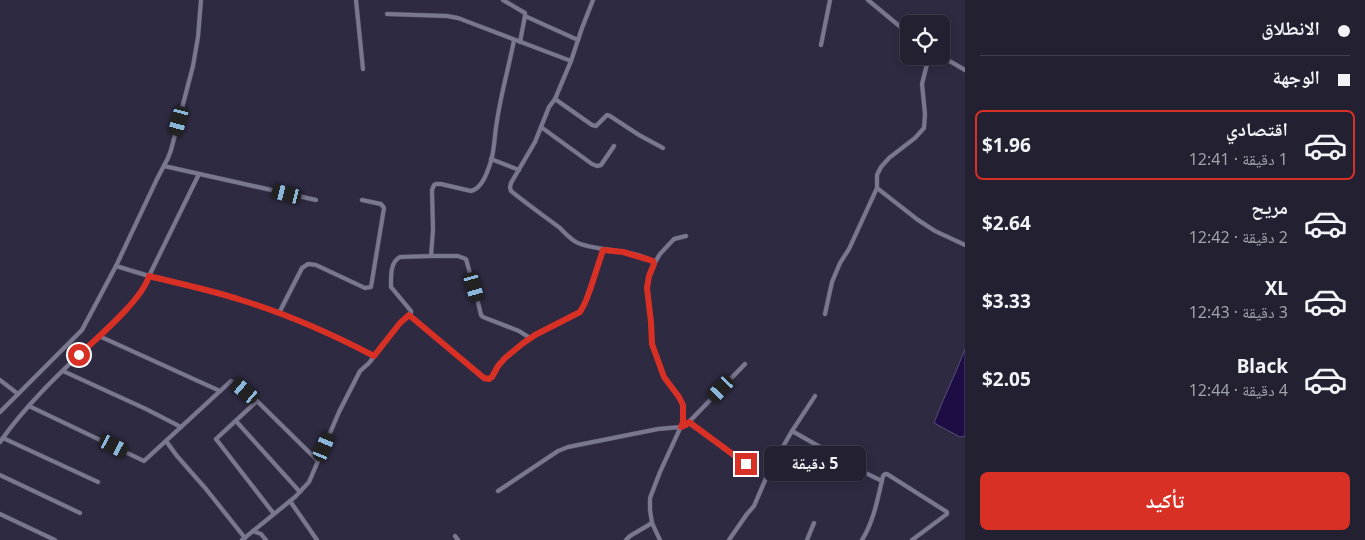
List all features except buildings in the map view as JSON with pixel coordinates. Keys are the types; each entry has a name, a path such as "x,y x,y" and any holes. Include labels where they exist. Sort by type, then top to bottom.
{"street":[{"path":"0,412 82,330 116,266 171,150 194,66 202,0"},
{"path":"356,0 363,69"},
{"path":"503,0 525,13 525,16 578,40"},
{"path":"593,0 555,99 549,107 535,142 510,187 511,191 577,243 638,256 653,261 654,264"},
{"path":"821,45 830,0"},
{"path":"868,0 900,27"},
{"path":"387,14 458,18 571,61"},
{"path":"520,42 525,16"},
{"path":"431,256 433,230 432,190 434,185 441,184 471,191 476,190 490,166 497,120 514,40"},
{"path":"950,61 965,70"},
{"path":"825,314 832,282 877,188 877,175 881,167 924,128 925,114 922,84 927,65"},
{"path":"555,99 592,125 596,126 606,115 610,116 662,148"},
{"path":"541,127 597,166 601,165 614,146"},
{"path":"491,159 519,170"},
{"path":"164,166 316,200"},
{"path":"0,442 29,406 142,291 200,174"},
{"path":"877,188 913,217 935,231 965,245"},
{"path":"279,313 302,268 308,264 316,265 365,288 371,288 384,208 381,204 362,200"},
{"path":"660,540 652,524 650,498 683,422 683,405 664,377 652,344 647,288 649,276 660,254 674,239 686,236"},
{"path":"409,315 486,379 492,377 505,358 530,338 580,312 588,296 603,250"},
{"path":"166,441 206,489 243,539 290,501 309,482 339,412 360,371 400,323 411,313 390,287 396,259 400,257 458,256 466,259 480,315 519,331 530,338"},
{"path":"116,266 211,291 279,313 332,335 374,356"},
{"path":"99,336 220,391"},
{"path":"498,491 558,451 568,447 686,425 745,364"},
{"path":"63,371 181,427"},
{"path":"0,380 18,394"},
{"path":"29,406 144,460 231,381 257,401 318,461"},
{"path":"729,540 754,506 776,458 815,396"},
{"path":"257,401 216,439 274,514"},
{"path":"236,421 300,492"},
{"path":"689,422 746,464"},
{"path":"792,431 844,463 882,481"},
{"path":"3,438 98,482"},
{"path":"776,458 797,473"},
{"path":"862,540 878,500 883,476 888,474 947,512 947,514 912,540"},
{"path":"0,475 80,513"},
{"path":"290,501 317,540"},
{"path":"0,514 55,540"},
{"path":"807,540 814,523"},
{"path":"626,540 652,524"},
{"path":"253,531 261,534 266,540"}],"shaded area":[{"path":"965,349 965,436 960,437 934,423"}],"route":[{"path":"79,355 127,308 142,291 149,276 243,300 324,331 374,356 400,323 409,315 484,378 489,379 505,358 522,344 535,335 580,312 590,290 603,250 623,252 653,261 654,264 647,288 652,344 664,377 683,405 683,422 681,427 689,422 746,464"}]}
